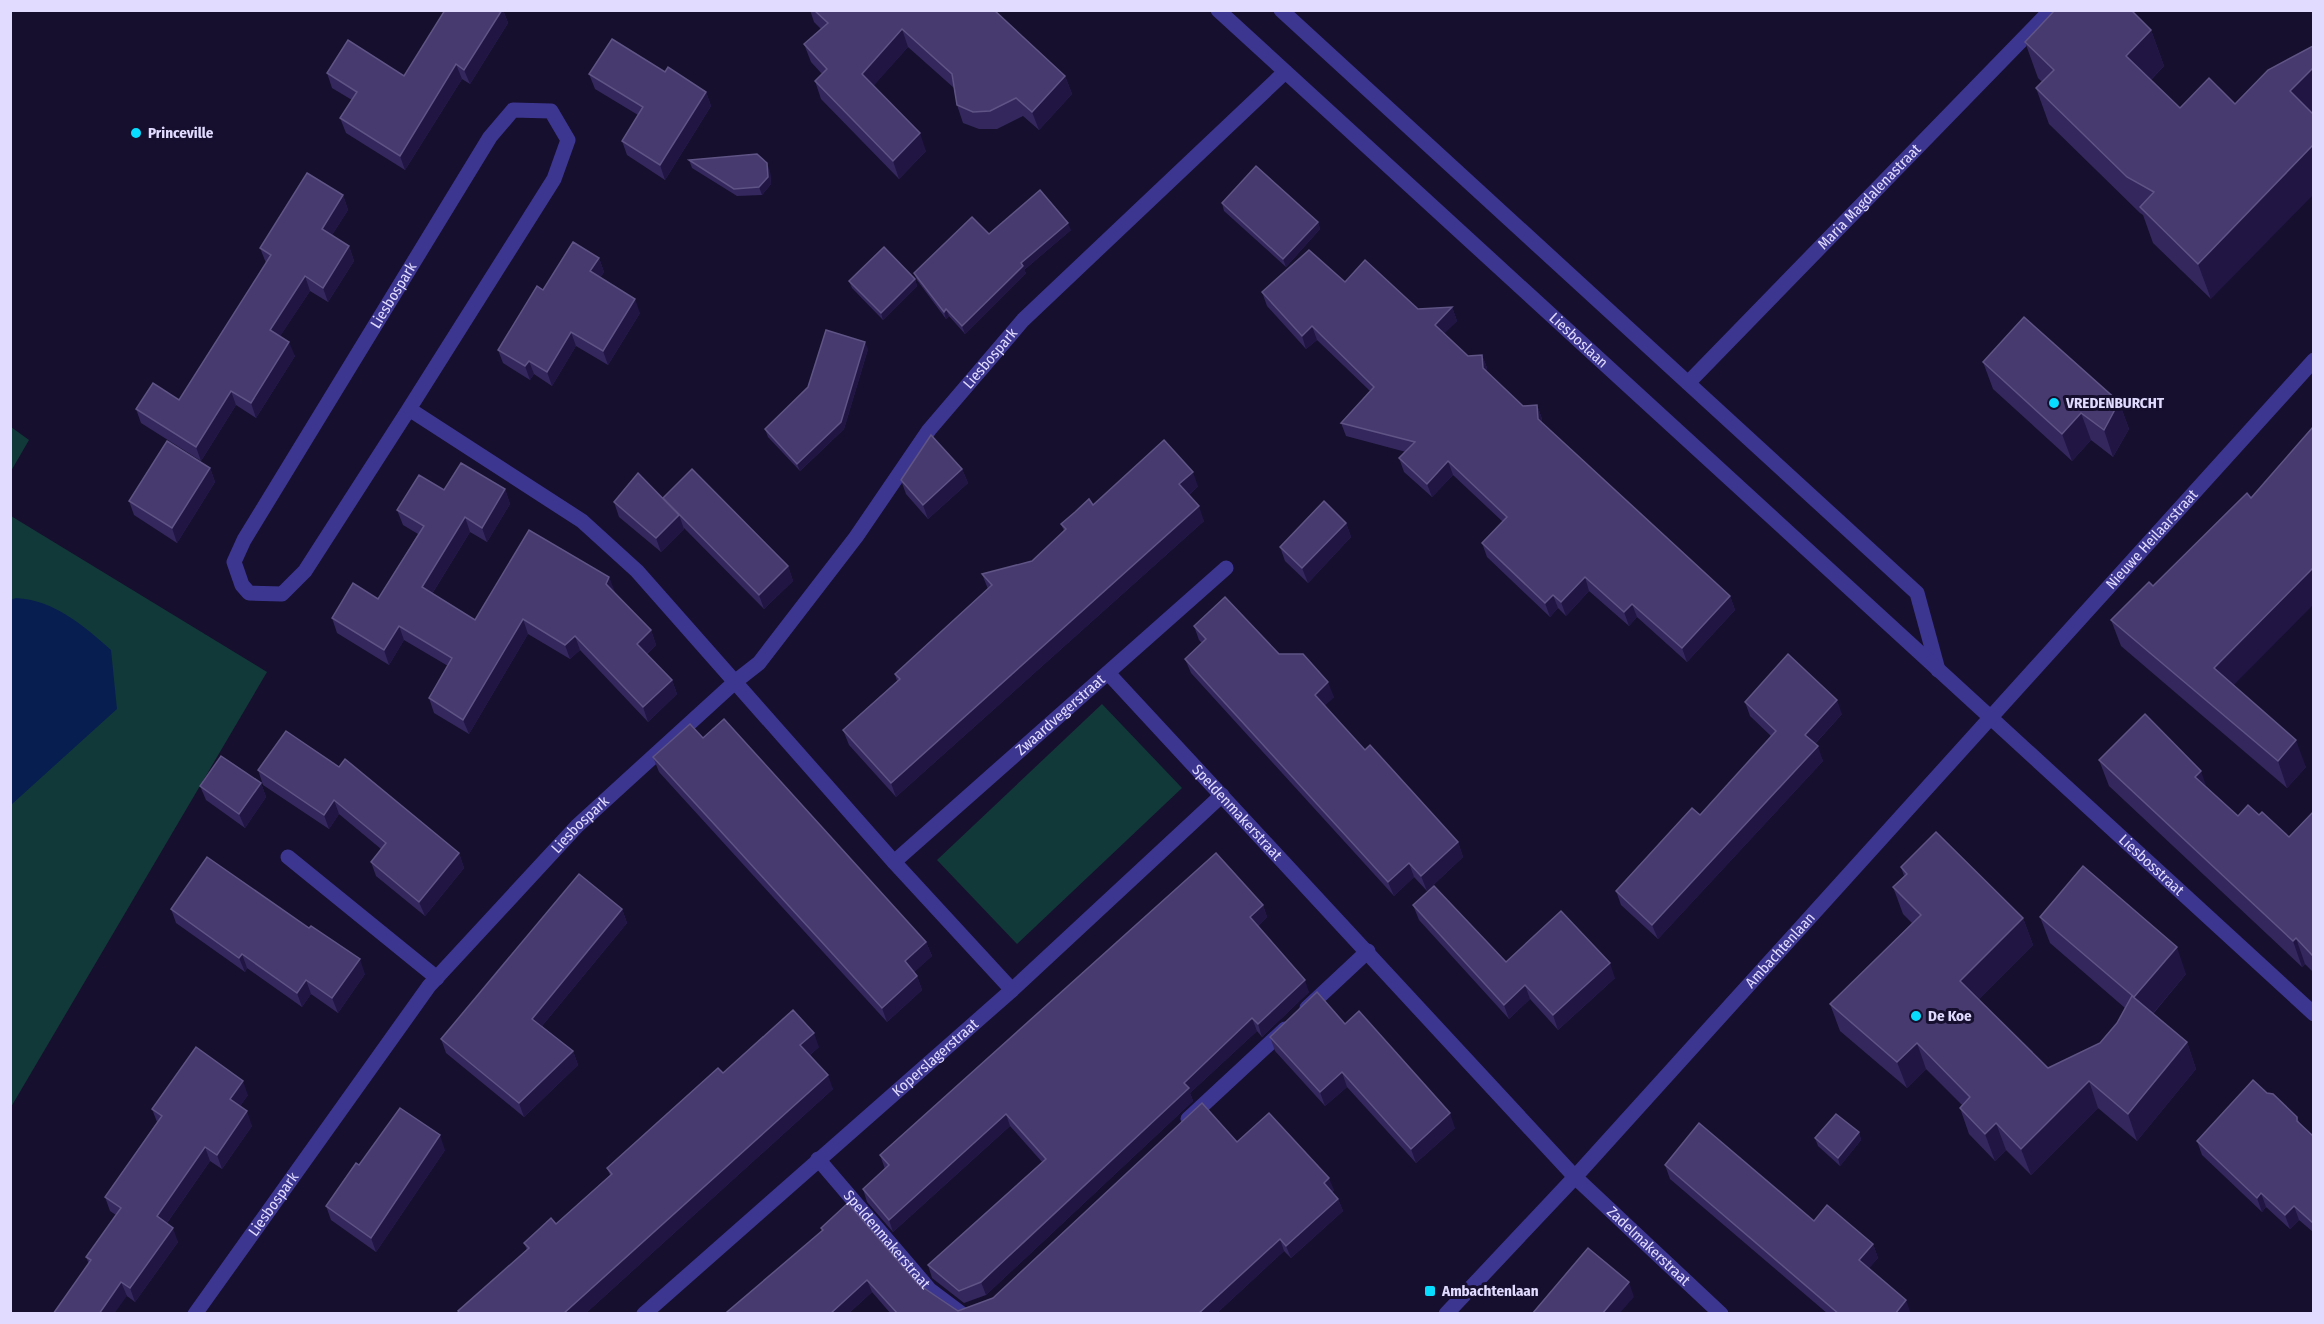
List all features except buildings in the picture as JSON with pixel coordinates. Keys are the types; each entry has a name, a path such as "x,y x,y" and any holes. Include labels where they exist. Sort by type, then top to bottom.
{"street":[{"name":"Liesboslaan","path":"1218,10 1990,717"},
{"path":"1281,10 1917,593 1938,670"},
{"name":"Maria Magdalenastraat","path":"1688,383 2051,10"},
{"name":"Liesbospark","path":"195,1314 436,978 577,826 736,681 759,663 856,537 929,430 1023,320 1285,72"},
{"name":"Liesbospark","path":"513,110 551,111 568,140 554,179 409,409 305,571 282,594 249,593 242,585 234,562 244,540 490,136 513,110"},
{"name":"Nieuwe Heilaarstraat","path":"1990,717 2312,365"},
{"path":"409,409 582,521 637,571 894,862 1012,990"},
{"name":"Zwaardvegerstraat","path":"894,862 1226,568"},
{"name":"Speldenmakerstraat","path":"1108,673 1575,1176"},
{"name":"Liesbosstraat","path":"1990,717 2313,1014"},
{"name":"Ambachtenlaan","path":"1446,1314 1575,1176 1990,717"},
{"name":"Koperslagerstraat","path":"644,1314 1012,990 1222,795"},
{"path":"288,857 436,978"},
{"path":"1180,1126 1368,951"},
{"name":"Speldenmakerstraat","path":"818,1159 930,1290 965,1312"},
{"name":"Zadelmakerstraat","path":"1575,1176 1721,1314"}],"green space":[{"path":"11,427 29,440 11,471"},
{"path":"11,516 267,672 11,1107"},
{"path":"1102,704 1182,788 1017,944 937,860"}],"water":[{"path":"16,598 56,609 90,632 111,650 117,709 11,805 10,600"}],"place":[{"name":"Princeville","path":"136,133"},
{"name":"VREDENBURCHT","path":"2054,403"},
{"name":"De Koe","path":"1916,1016"},
{"name":"Ambachtenlaan","path":"1430,1291"}]}
